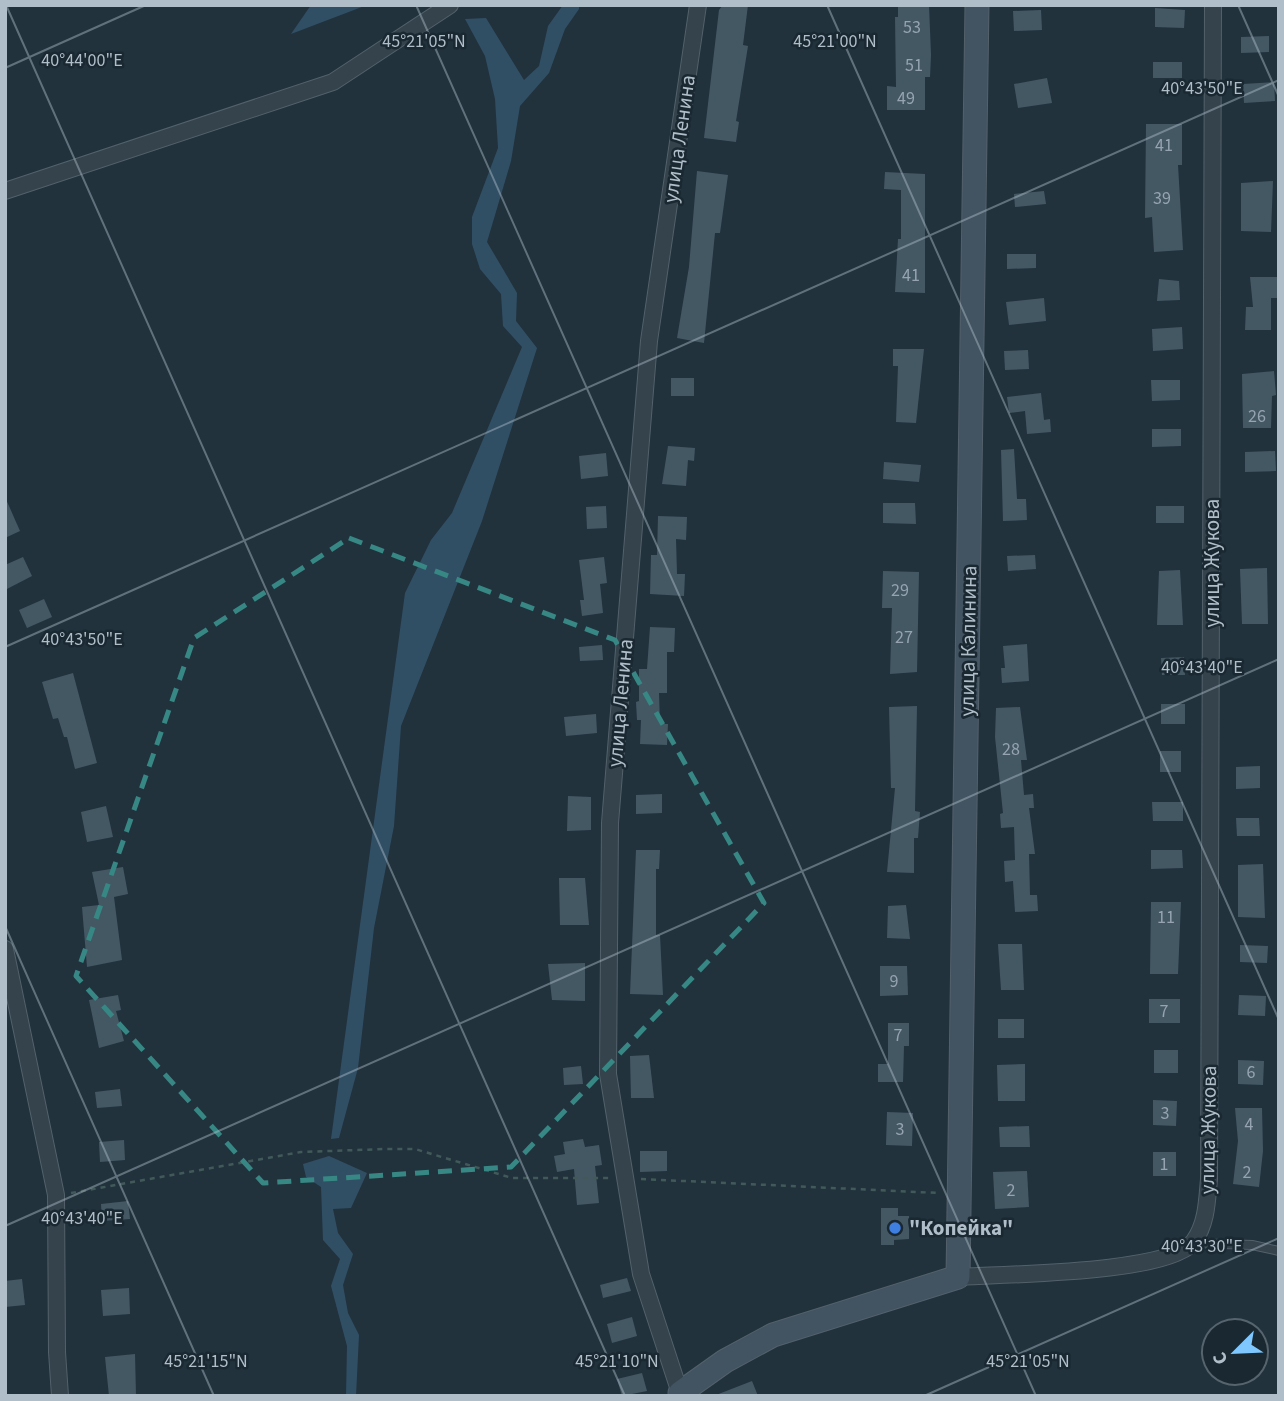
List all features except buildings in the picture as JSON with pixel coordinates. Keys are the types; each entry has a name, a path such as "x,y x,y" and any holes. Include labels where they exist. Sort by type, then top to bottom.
{"street":[{"path":"5,191 332,82 450,5"},
{"name":"улица Ленина","path":"681,1394 641,1274 623,1178 608,1074 610,823 649,341 698,5"},
{"name":"улица Калинина","path":"958,1277 977,5"},
{"name":"улица Жукова","path":"1194,1243 1206,1216 1209,1179 1213,5"},
{"path":"5,949 56,1195 57,1352 60,1396"},
{"path":"681,1394 725,1361 773,1335 958,1277 1133,1266 1170,1256 1194,1243"}],"lane":[{"path":"1194,1243 1252,1245 1279,1251"}],"path":[{"path":"56,1195 301,1152 385,1149 415,1149 512,1178 623,1178 959,1194"}],"highlighted area":[{"path":"349,538 615,640 764,903 511,1167 263,1183 76,976 194,638"}],"water":[{"path":"311,5 367,5 291,34"},
{"path":"563,5 579,5 579,9 565,29 549,73 520,106 511,161 487,242 517,293 516,321 537,348 482,521 401,726 394,826 374,928 358,1068 339,1138 331,1139 405,593 431,540 452,513 522,347 503,326 501,294 480,269 472,244 472,217 498,148 495,99 485,56 465,19 486,18 524,80 539,66 548,26"},
{"path":"329,1156 367,1173 351,1208 333,1209 338,1233 353,1254 343,1285 348,1313 359,1335 356,1396 346,1396 347,1346 331,1286 340,1259 323,1240 321,1187 306,1177 303,1164"}],"place":[{"name":"\"Копейка\"","path":"895,1228"}]}
